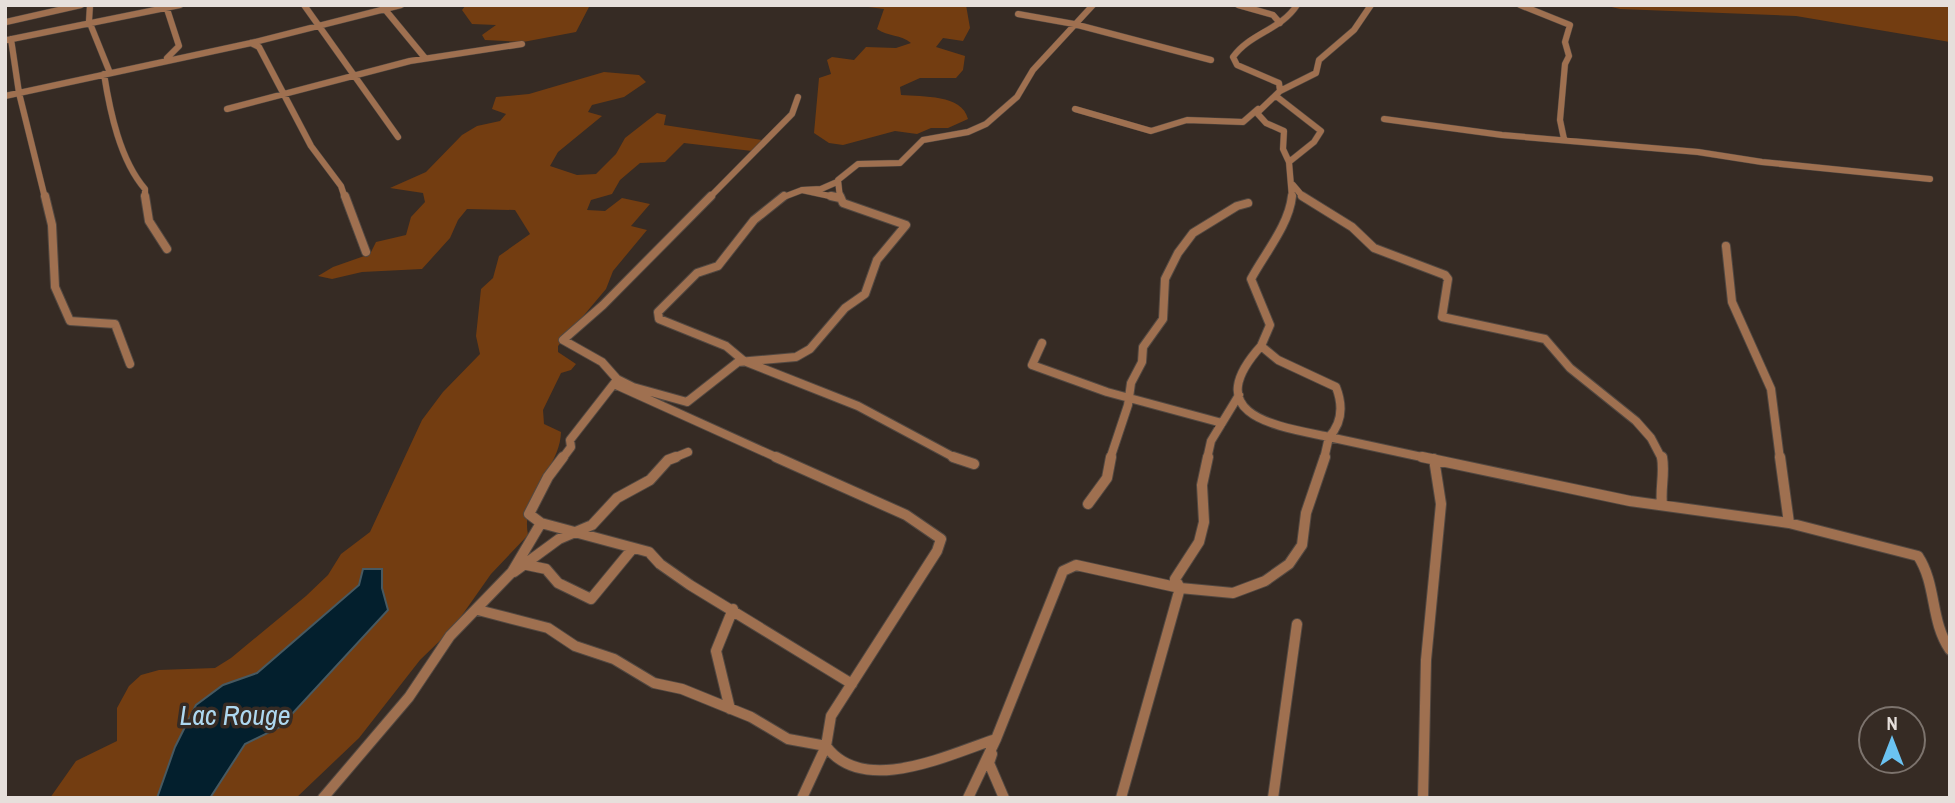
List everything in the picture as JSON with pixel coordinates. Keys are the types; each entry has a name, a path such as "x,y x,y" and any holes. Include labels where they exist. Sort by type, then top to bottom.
{"street":[{"path":"6,22 81,5"},
{"path":"90,5 89,22 107,73 109,104 133,175 145,188 145,213 152,230 167,249"},
{"path":"130,364 115,324 70,321 55,287 52,225 8,40 180,5"},
{"path":"304,5 398,137"},
{"path":"5,96 251,43 384,7 401,5"},
{"path":"974,464 954,458 858,406 744,360 726,346 660,319 658,313 665,301 682,291 694,274 702,268 718,266 732,243 748,226 787,194 821,189 837,182 858,164 901,164 909,159 923,140 981,128 1017,97 1033,70 1093,5"},
{"path":"1238,5 1264,11 1273,15 1280,23"},
{"path":"1075,109 1151,131 1187,120 1243,122 1278,93 1316,73 1318,60 1354,30 1371,5"},
{"path":"1520,5 1570,25 1565,43 1569,56 1565,64 1567,75 1559,101 1558,124 1564,139"},
{"path":"163,60 178,46 167,7"},
{"path":"384,7 425,58"},
{"path":"1264,11 1296,7"},
{"path":"1289,162 1314,142 1321,131 1317,125 1290,109 1278,93 1276,81 1237,65 1233,57 1249,40 1280,23 1296,7"},
{"path":"1018,14 1074,24 1211,60"},
{"path":"251,43 259,47 311,146 341,186 366,252"},
{"path":"227,109 353,74 470,48 522,44"},
{"path":"798,97 792,114 759,150 655,249 603,305 564,340 578,352 602,362 615,382 906,515 941,539 937,551 831,716 826,746 802,798"},
{"path":"1121,798 1180,588 1175,579 1199,541 1204,522 1202,485 1211,441 1239,395 1245,366 1261,346 1270,325 1251,279 1281,225 1290,216 1293,185 1289,162 1283,149 1284,131 1259,117 1258,110"},
{"path":"1384,119 1502,135 1698,152 1771,164 1809,164 1901,173 1930,179"},
{"path":"615,382 687,402 731,365 744,360 796,357 810,349 845,308 865,294 877,260 906,225 848,206 835,188 837,182"},
{"path":"1293,185 1303,197 1352,226 1374,248 1446,275 1448,279 1442,317 1545,339 1559,357 1600,388 1659,449 1665,471 1665,483 1660,491 1662,505"},
{"path":"802,190 840,198"},
{"path":"1088,504 1107,478 1111,454 1130,396 1130,383 1142,362 1143,347 1163,319 1166,279 1181,247 1193,233 1237,206 1248,203"},
{"path":"1726,246 1732,302 1771,389 1789,523"},
{"path":"1042,343 1032,365 1083,384 1222,423"},
{"path":"968,798 996,738 1063,571 1068,567 1076,565 1180,588 1233,593 1265,581 1289,564 1302,545 1306,513 1321,475 1329,437 1342,411 1342,400 1336,387 1294,368 1261,346"},
{"path":"615,382 570,440 572,447 548,477 528,513 541,523 595,540 649,552 660,564 690,585 852,684"},
{"path":"1239,395 1241,408 1251,418 1329,437 1545,485 1789,523 1918,556 1927,567 1938,636 1950,650"},
{"path":"512,572 527,565 559,539 592,525 610,503 650,480 668,460 688,452"},
{"path":"1423,798 1426,660 1435,542 1441,504 1434,459"},
{"path":"323,798 409,697 450,636 512,572 541,523"},
{"path":"527,565 546,569 558,583 591,599 633,548"},
{"path":"730,709 713,658 720,632 733,609"},
{"path":"478,610 548,628 575,646 614,659 654,683 682,689 751,717 788,738 826,746 838,761 902,769 996,738"},
{"path":"1273,798 1297,624"},
{"path":"996,738 989,763 1004,798"}],"shaded area":[{"path":"466,5 590,5 576,32 523,42 485,40 482,35 496,25 472,24 462,10"},
{"path":"852,5 966,5 970,28 963,41 943,38 936,47 965,56 963,70 956,78 920,78 900,87 901,95 950,101 964,111 968,119 948,128 931,128 917,134 895,131 843,145 829,143 814,133 819,78 831,74 827,60 832,57 854,60 866,47 896,48 911,43 877,29 884,9"},
{"path":"1603,5 1950,5 1950,42 1796,16 1620,9"},
{"path":"604,72 639,75 646,82 624,97 592,105 588,112 602,116 558,152 550,166 577,175 596,174 616,154 625,138 657,113 666,115 664,125 762,140 752,151 684,143 665,162 640,163 620,180 612,194 591,200 587,210 605,211 622,198 650,204 631,226 647,230 613,271 606,289 558,346 558,352 576,364 571,370 561,373 543,410 544,424 561,432 554,458 530,506 528,535 491,574 453,628 420,660 359,738 296,798 50,798 76,761 117,741 117,708 129,686 141,675 159,670 215,668 306,596 328,575 341,554 370,532 422,420 443,392 480,354 476,336 481,289 493,278 499,256 530,234 515,210 467,209 458,220 450,238 422,269 362,272 332,279 318,276 333,267 370,254 376,242 406,235 411,217 425,202 423,193 390,188 426,172 462,135 477,126 500,121 506,114 492,109 496,97 529,94"}],"water":[{"name":"Lac Rouge","path":"363,569 382,569 382,588 388,610 280,727 245,744 210,798 157,798 175,747 196,705 223,685 257,673 359,585"}]}
